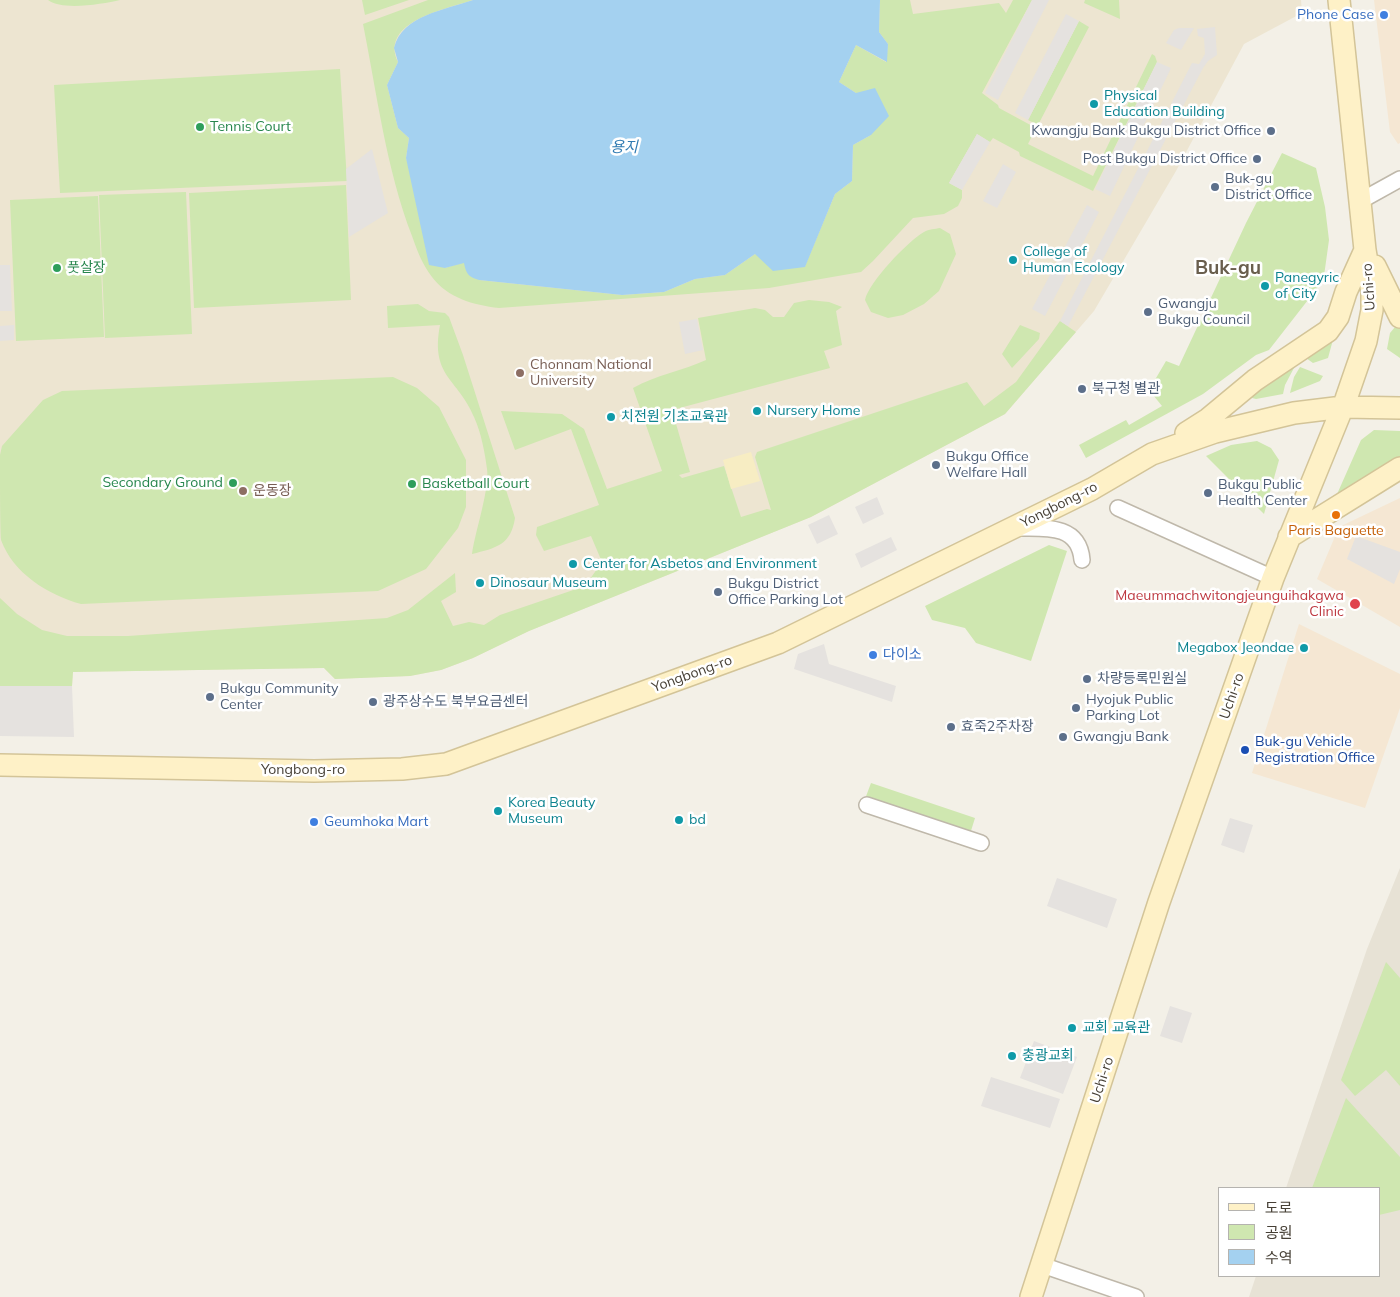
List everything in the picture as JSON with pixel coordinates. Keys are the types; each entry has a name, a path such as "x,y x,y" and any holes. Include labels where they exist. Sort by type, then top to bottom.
{"main road":[{"name":"Uchi-ro","path":"1031,1297 1159,902 1273,578 1343,406 1366,341 1372,310 1372,292 1365,250 1362,200 1339,0"},
{"path":"1365,250 1377,268 1400,317"},
{"path":"1152,454 1208,419 1255,380 1328,331 1338,317 1346,292 1365,250"},
{"name":"Yongbong-ro","path":"0,765 314,771 402,769 446,764 778,643 1092,489 1152,454 1215,432 1294,413 1343,406 1400,408"},
{"path":"1289,537 1400,468"}],"street":[{"path":"1362,200 1400,179"},
{"path":"1118,508 1273,578"},
{"path":"1013,528 1046,528 1073,537 1081,546 1082,560"},
{"path":"867,805 981,843"},
{"path":"1042,1265 1136,1297"}],"shaded area":[{"name":"Chonnam National University","path":"0,0 1301,0 1302,13 1244,44 1176,171 1094,311 1005,414 811,517 529,631 473,658 441,670 410,676 335,679 324,668 73,672 72,686 0,686"},
{"path":"1032,0 1049,0 998,100 985,93"},
{"path":"1374,0 1400,0 1400,143 1398,144 1390,132"},
{"path":"1066,14 1079,21 1028,120 1015,113"},
{"path":"1215,27 1217,55 1208,61 1203,68 1068,326 1060,321 1192,63 1199,64 1205,54 1204,38 1198,36 1197,29"},
{"path":"1194,28 1181,50 1166,43 1174,30"},
{"path":"1157,62 1171,68 1110,196 1095,189"},
{"path":"977,134 990,142 962,190 949,183"},
{"path":"372,149 388,213 349,237 346,169"},
{"path":"1003,164 1016,172 997,208 983,201"},
{"path":"1087,205 1099,212 1045,316 1032,309"},
{"path":"0,265 10,265 12,311 0,311"},
{"path":"697,319 703,350 685,354 679,322"},
{"path":"14,325 14,340 0,341 0,326"},
{"path":"877,497 884,514 863,524 855,507"},
{"path":"1400,498 1400,627 1317,579 1339,527"},
{"path":"829,515 838,534 817,544 808,525"},
{"path":"1356,536 1400,552 1400,569 1394,584 1347,559"},
{"path":"891,537 897,550 861,568 855,554"},
{"path":"1299,624 1400,674 1400,708 1365,808 1252,773"},
{"path":"824,644 829,664 896,686 892,702 794,669 798,654"},
{"path":"0,686 72,686 74,737 0,736"},
{"path":"1230,818 1253,825 1244,853 1221,845"},
{"path":"1400,868 1400,1297 1249,1297 1256,1277 1380,1277 1380,1187 1286,1187 1367,949"},
{"path":"1057,878 1117,899 1107,928 1047,906"},
{"path":"1170,1006 1192,1013 1182,1043 1160,1036"},
{"path":"1034,1041 1077,1057 1063,1094 1020,1078"},
{"path":"991,1077 1060,1099 1050,1128 981,1106"}],"green space":[{"path":"48,0 120,0 93,5 72,6"},
{"path":"362,0 409,0 365,15"},
{"path":"428,0 473,0 433,13 407,27 398,36 395,48 398,62 387,85 398,128 409,138 406,158 445,268 464,262 479,280 622,295 664,292 695,279 725,275 755,254 805,266 835,194 852,181 853,145 871,135 856,93 839,82 856,45 886,62 888,44 879,32 880,0 910,0 913,14 999,3 1006,13 1013,0 1032,0 982,93 998,105 999,108 1036,128 1028,144 1093,176 1152,54 1157,62 1093,191 1020,156 1019,152 993,138 990,142 977,134 949,183 962,190 962,198 958,206 944,214 913,218 861,272 769,288 499,308 480,305 453,295 432,277 414,241 395,184 363,24"},
{"path":"1085,0 1119,0 1120,19 1084,3"},
{"path":"1079,21 1089,27 1038,125 1028,120"},
{"name":"Tennis Court","path":"340,69 347,181 60,193 54,85"},
{"path":"1282,153 1316,168 1325,207 1329,240 1322,282 1269,350 1256,355 1203,394 1086,458 1079,445 1126,420 1129,425 1162,406 1149,390 1166,361 1179,366 1246,223"},
{"path":"346,185 351,300 194,308 189,193"},
{"name":"풋살장","path":"186,192 192,334 105,338 99,195"},
{"name":"풋살장","path":"98,196 104,337 16,341 10,200"},
{"path":"940,228 950,234 956,254 939,291 924,304 903,315 888,318 871,312 865,300 881,273 917,237 926,231"},
{"path":"809,300 829,302 842,307 836,311 842,345 824,351 830,368 672,410 690,472 679,475 682,478 724,466 741,517 767,509 771,510 755,457 757,452 967,382 984,406 1016,382 1060,321 1076,332 1005,414 811,517 529,631 473,658 441,670 410,676 335,679 324,668 73,672 72,686 0,686 0,598 17,614 42,630 67,636 128,636 387,618 408,610 455,573 456,592 441,601 453,626 469,622 484,625 500,615 585,586 602,562 591,536 544,551 536,535 537,527 599,505 571,429 515,450 501,411 562,414 584,429 607,489 662,471 633,388 706,360 698,318 755,308 765,310 773,317 784,317 794,303"},
{"path":"418,304 429,311 445,313 449,317 515,518 513,527 506,540 488,550 472,554 486,487 487,469 481,436 468,404 442,367 438,342 440,325 388,328 387,306"},
{"path":"1020,325 1040,333 1039,339 1012,368 1002,354"},
{"path":"1395,327 1400,329 1400,358 1387,349 1390,333"},
{"path":"1334,336 1328,358 1313,363 1306,358"},
{"path":"1295,366 1285,385 1283,394 1256,399 1252,398 1254,394"},
{"path":"1300,367 1323,376 1320,381 1290,393 1294,377"},
{"name":"Secondary Ground","path":"393,377 417,388 439,407 466,460 466,507 458,528 426,569 378,591 81,604 56,595 33,581 14,563 1,540 0,455 2,446 43,400 62,391"},
{"path":"1374,430 1400,431 1400,461 1334,501 1361,440"},
{"path":"1257,441 1271,448 1279,460 1264,514 1206,456 1231,445"},
{"path":"1049,545 1067,551 1031,661 976,643 965,628 932,620 925,606"},
{"path":"871,783 975,818 970,834 865,799"},
{"path":"1386,962 1400,978 1400,1086 1386,1070 1355,1096 1341,1080"},
{"path":"1346,1098 1400,1157 1400,1210 1380,1215 1380,1187 1312,1187"}],"sand":[{"path":"751,452 760,481 731,489 723,460"}],"water":[{"name":"용지","path":"473,0 880,0 879,32 888,44 887,62 856,45 839,82 856,93 875,88 889,116 871,135 853,145 852,181 835,194 805,267 773,271 755,254 725,275 695,279 664,292 622,295 479,280 468,274 464,263 445,268 429,265 406,158 409,138 398,128 387,85 398,62 394,48 406,28 426,15"}],"place":[{"name":"Phone Case","path":"1384,15"},
{"name":"Physical Education Building","path":"1094,104"},
{"name":"Tennis Court","path":"200,127"},
{"name":"Kwangju Bank Bukgu District Office","path":"1271,131"},
{"name":"Post Bukgu District Office","path":"1257,159"},
{"name":"Buk-gu District Office","path":"1215,187"},
{"name":"College of Human Ecology","path":"1013,260"},
{"name":"풋살장","path":"57,268"},
{"name":"Panegyric of City","path":"1265,286"},
{"name":"Gwangju Bukgu Council","path":"1148,312"},
{"name":"Chonnam National University","path":"520,373"},
{"name":"북구청 별관","path":"1082,389"},
{"name":"Nursery Home","path":"757,411"},
{"name":"치전원 기초교육관","path":"611,417"},
{"name":"Bukgu Office Welfare Hall","path":"936,465"},
{"name":"Secondary Ground","path":"233,483"},
{"name":"Basketball Court","path":"412,484"},
{"name":"운동장","path":"243,491"},
{"name":"Bukgu Public Health Center","path":"1208,493"},
{"name":"Paris Baguette","path":"1336,515"},
{"name":"Center for Asbetos and Environment","path":"573,564"},
{"name":"Dinosaur Museum","path":"480,583"},
{"name":"Bukgu District Office Parking Lot","path":"718,592"},
{"name":"Maeummachwitongjeunguihakgwa Clinic","path":"1355,604"},
{"name":"Megabox Jeondae","path":"1304,648"},
{"name":"다이소","path":"873,655"},
{"name":"차량등록민원실","path":"1087,679"},
{"name":"Bukgu Community Center","path":"210,697"},
{"name":"광주상수도 북부요금센터","path":"373,702"},
{"name":"Hyojuk Public Parking Lot","path":"1076,708"},
{"name":"효죽2주차장","path":"951,727"},
{"name":"Gwangju Bank","path":"1063,737"},
{"name":"Buk-gu Vehicle Registration Office","path":"1245,750"},
{"name":"Korea Beauty Museum","path":"498,811"},
{"name":"bd","path":"679,820"},
{"name":"Geumhoka Mart","path":"314,822"},
{"name":"교회 교육관","path":"1072,1028"},
{"name":"충광교회","path":"1012,1056"}],"district":[{"name":"Buk-gu","path":"1228,268"}]}
